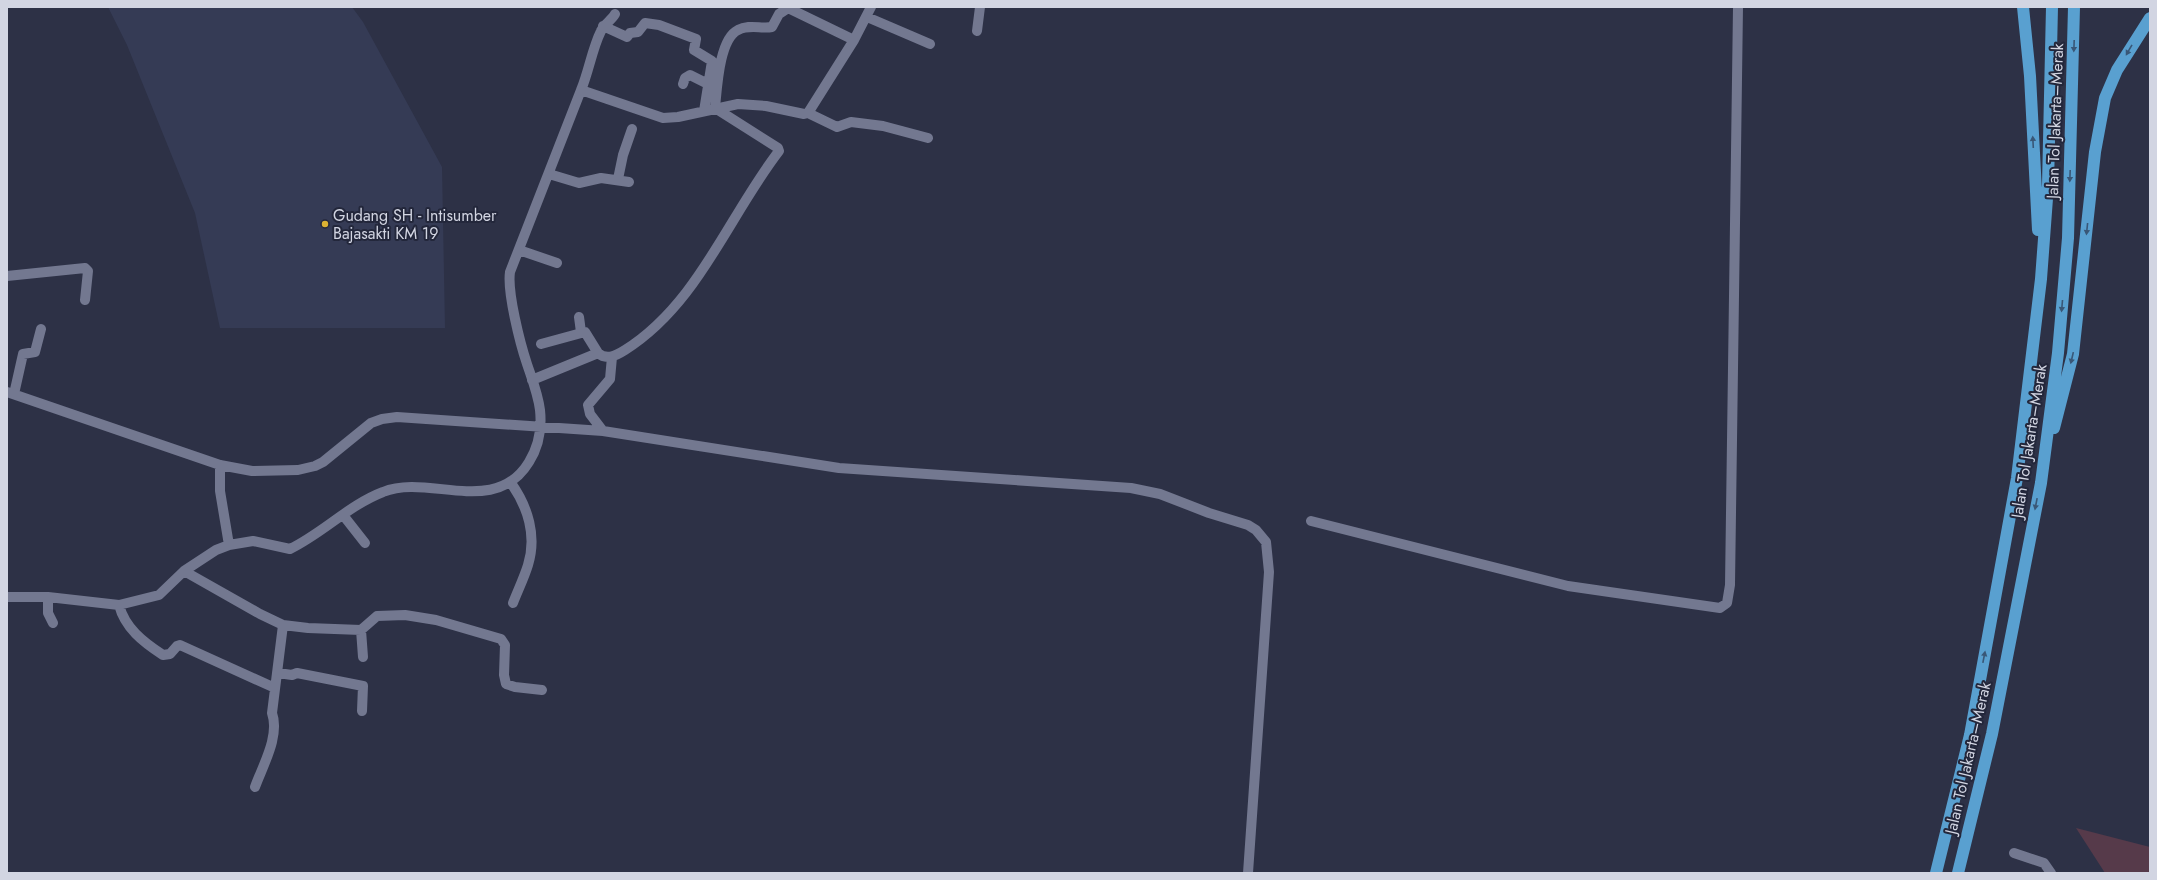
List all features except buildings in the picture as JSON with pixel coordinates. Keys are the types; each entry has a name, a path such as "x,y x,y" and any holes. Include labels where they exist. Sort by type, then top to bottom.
{"highway":[{"path":"2023,7 2030,76 2041,279"},
{"name":"Jalan Tol Jakarta–Merak","path":"1936,873 1970,735 2017,478 2041,279 2048,184 2052,7"},
{"name":"Jalan Tol Jakarta–Merak","path":"1958,873 1992,734 2040,483 2058,353 2068,238 2074,7"},
{"path":"2040,483 2073,354 2095,152 2105,98 2117,70 2150,18"}],"street":[{"path":"808,113 854,40 871,7"},
{"path":"976,31 980,7"},
{"path":"1311,521 1568,586 1720,608 1727,603 1730,585 1738,7"},
{"path":"715,108 719,74 727,40 731,34 739,29 772,27 779,14 788,8 854,40"},
{"path":"7,597 48,597 119,605 159,594 184,571 216,550 229,544 253,541 290,549 369,499 388,490 407,488 472,492 497,488 511,482 525,469 532,458 538,442 541,427 539,402 526,361 511,294 510,272 581,90 603,26 609,22 615,14"},
{"path":"867,17 930,44"},
{"path":"603,26 627,37 630,33 638,32 645,23 660,26 694,38 696,43 694,50 712,61 704,111"},
{"path":"682,84 685,78 690,75 708,84"},
{"path":"581,90 663,118 678,117 730,105 746,104 766,106 799,114 808,113 836,127 840,127 851,122 883,126 928,138"},
{"path":"541,344 581,332 586,332 598,353 603,357 612,357 640,340 664,320 685,295 750,190 779,151 778,148 715,108"},
{"path":"618,179 623,154 632,129"},
{"path":"549,174 579,183 600,178 618,179 629,182"},
{"path":"519,250 557,264"},
{"path":"7,276 86,268 88,271 85,300"},
{"path":"579,317 581,332"},
{"path":"41,329 34,352 23,354 10,393 220,465 252,471 307,469 323,462 371,423 389,418 603,431 839,468 1131,488 1160,494 1208,513 1248,525 1256,530 1266,542 1269,572 1248,873"},
{"path":"532,380 598,353"},
{"path":"603,431 590,414 588,405 610,379 612,357"},
{"path":"220,465 220,491 229,544"},
{"path":"511,482 526,507 529,518 531,548 528,565 513,603"},
{"path":"343,515 365,542"},
{"path":"184,571 260,614 283,625 308,628 361,630 373,618 380,615 405,616 436,620 471,629 501,639 505,645 504,675 506,684 516,687 542,690"},
{"path":"48,597 48,613 53,623"},
{"path":"119,605 123,619 130,628 149,646 163,655 168,655 177,646 181,646 275,688"},
{"path":"255,787 274,731 275,720 272,713 283,625"},
{"path":"361,630 363,657"},
{"path":"278,673 292,676 298,673 363,686 362,711"},
{"path":"2014,853 2044,863 2051,873"}],"shaded area":[{"name":"Gudang SH - Intisumber Bajasakti KM 19","path":"108,7 352,7 363,22 442,167 445,328 220,328 195,213 127,45"},
{"path":"2076,828 2150,847 2150,873 2105,873"}],"place":[{"name":"Gudang SH - Intisumber Bajasakti KM 19","path":"325,224"}]}
